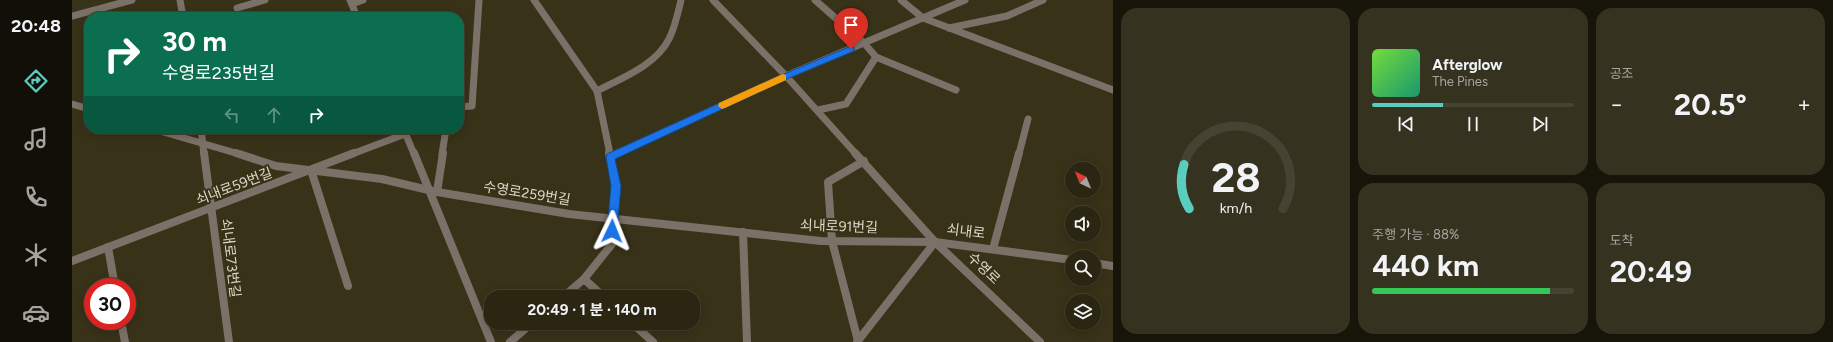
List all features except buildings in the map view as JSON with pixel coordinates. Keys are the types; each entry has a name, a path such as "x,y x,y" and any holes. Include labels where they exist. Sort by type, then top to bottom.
{"street":[{"path":"87,12 132,0"},
{"path":"180,0 182,12"},
{"path":"237,8 265,0"},
{"path":"355,12 351,2 363,0"},
{"path":"464,107 472,106 479,0"},
{"path":"534,0 597,91 616,186 612,218 612,244 584,279 571,290"},
{"path":"597,91 634,71 663,49 675,25 681,0"},
{"name":"수영로","path":"713,0 818,110 935,242 1038,341"},
{"path":"815,0 864,43 876,57 956,90"},
{"path":"901,0 923,18 1113,90"},
{"path":"610,157 786,76 965,0"},
{"path":"948,28 1007,16 1042,0"},
{"path":"72,16 84,13"},
{"path":"818,110 846,104 876,57"},
{"path":"72,104 84,108"},
{"path":"993,249 1028,119"},
{"path":"172,134 203,142"},
{"name":"쇠내로73번길","path":"202,134 229,342"},
{"name":"쇠내로59번길","path":"72,261 312,170 399,134"},
{"path":"405,134 491,342"},
{"path":"438,192 445,134"},
{"name":"수영로259번길","path":"203,142 276,166 382,179 438,192 570,214 612,218"},
{"path":"857,341 832,241 828,182 864,161"},
{"path":"312,170 348,286"},
{"name":"쇠내로91번길","path":"612,218 832,241 935,242"},
{"path":"743,232 747,342"},
{"name":"쇠내로","path":"857,341 935,242 1065,259"},
{"path":"108,247 113,278"},
{"path":"1101,264 1113,266"},
{"path":"584,279 596,290"},
{"path":"122,330 125,342"},
{"path":"510,342 524,330"},
{"path":"639,330 652,342"}],"slow traffic":[{"path":"722,106 783,77"}],"route":[{"path":"612,231 616,186 610,157 786,76 851,49"}]}
